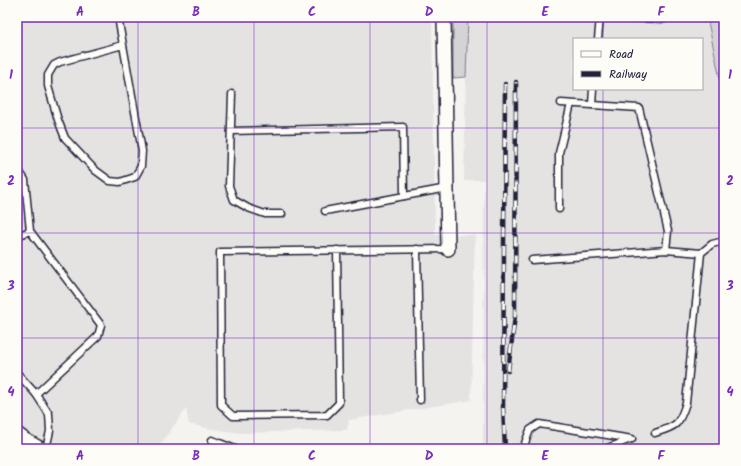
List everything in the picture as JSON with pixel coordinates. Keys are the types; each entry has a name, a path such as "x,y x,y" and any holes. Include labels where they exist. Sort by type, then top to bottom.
{"street":[{"path":"444,17 448,248"},
{"path":"17,434 41,449"}],"lane":[{"path":"118,17 142,151 141,166 135,177 120,182 110,181 95,170 65,138 48,86 48,75 54,65 60,62 123,45"},
{"path":"598,38 600,17"},
{"path":"605,17 664,19"},
{"path":"592,105 593,90"},
{"path":"232,94 229,186 234,200 248,208 265,214 282,214"},
{"path":"561,103 639,108 668,231 666,250"},
{"path":"559,209 559,153 571,104"},
{"path":"231,131 402,127 404,196"},
{"path":"17,168 25,180 30,231 101,325 98,336 36,394"},
{"path":"325,210 447,188"},
{"path":"17,236 30,231"},
{"path":"532,260 666,250 701,253 712,244 724,241"},
{"path":"337,250 338,403 327,415 233,416 221,405 220,252 448,248"},
{"path":"417,249 420,400"},
{"path":"655,433 671,428 677,423 682,416 686,403 701,253"},
{"path":"17,372 36,394 49,414 50,431 46,449"},
{"path":"525,449 525,443 530,430 539,424 633,439 604,449"},
{"path":"212,440 235,449"}],"shaded area":[{"path":"17,17 432,17 435,235 475,235 471,400 349,420 347,430 240,433 189,424 186,409 157,449 49,449 25,434 17,427"},
{"path":"453,17 468,17 466,77 453,78"},
{"path":"467,17 707,17 724,98 724,449 483,449 484,180 464,181"},
{"path":"707,17 724,17 724,98"}],"railway":[{"path":"508,371 515,316 516,82"},
{"path":"505,84 503,407 505,449"}]}
